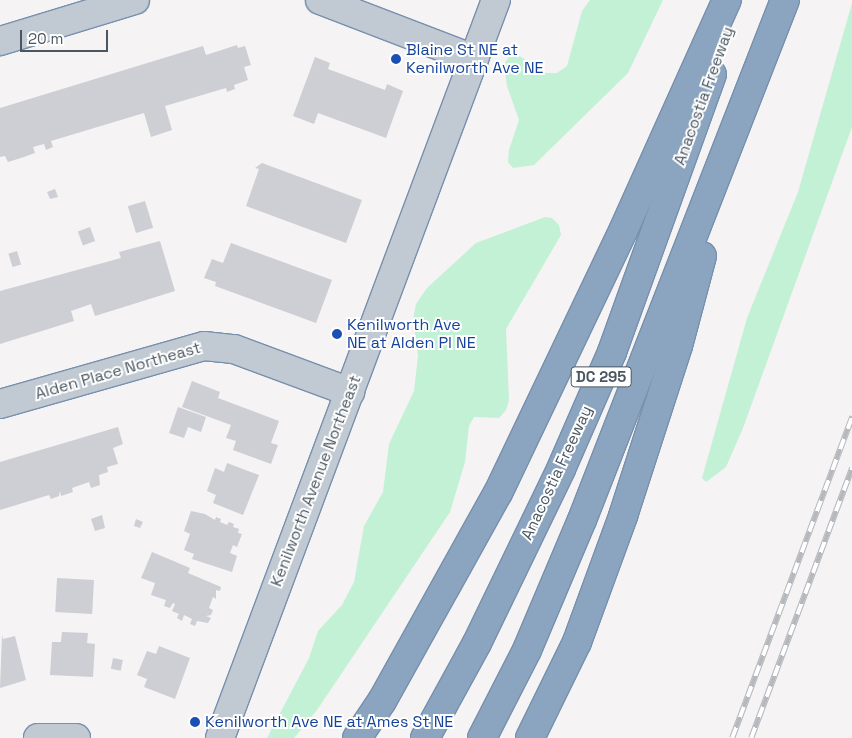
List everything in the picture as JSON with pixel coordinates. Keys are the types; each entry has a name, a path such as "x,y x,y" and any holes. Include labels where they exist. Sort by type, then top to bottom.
{"highway":[{"path":"357,738 382,701 498,494 623,231 728,0"},
{"name":"Anacostia Freeway","path":"425,738 476,643 561,469 608,361 738,0"},
{"path":"482,738 527,650 582,520 785,0"},
{"path":"530,738 577,642 624,516 678,346 736,129"}],"street":[{"path":"0,41 135,0"},
{"path":"320,0 474,59"},
{"name":"Kenilworth Avenue Northeast","path":"220,738 496,0"},
{"name":"Alden Place Northeast","path":"0,404 204,346 234,349 350,392"},
{"path":"38,738 76,738"}],"green space":[{"path":"590,0 663,0 628,73 534,165 513,168 508,162 509,150 519,120 507,86 504,64 509,57 518,55 546,73 557,73 567,66 582,11"},
{"path":"852,3 852,127 743,428 726,467 706,482 702,478 747,318 798,192"},
{"path":"545,217 552,218 559,225 561,235 506,329 509,400 506,410 499,418 474,417 469,426 465,462 450,512 317,710 294,738 267,738 309,658 318,631 342,605 354,582 364,526 383,492 389,444 414,391 418,356 413,319 416,304 427,288 476,243"}],"building":[{"path":"237,45 238,48 245,46 251,65 244,67 248,80 234,85 235,89 227,92 226,88 165,106 172,130 151,137 144,113 51,141 53,147 46,150 44,144 33,147 35,153 8,162 5,156 0,157 0,108 203,46 206,55"},
{"path":"315,57 330,63 328,69 385,90 387,84 403,91 386,138 318,113 314,124 293,116"},
{"path":"262,163 362,200 346,243 246,206 259,169 255,168"},
{"path":"55,189 58,197 50,199 47,192"},
{"path":"145,201 153,228 136,233 128,206"},
{"path":"90,227 95,241 83,246 78,231"},
{"path":"160,241 175,291 95,316 91,304 71,311 74,321 0,344 0,291 121,258 119,252"},
{"path":"231,243 332,280 316,323 215,286 216,282 204,278 212,259 223,263"},
{"path":"17,251 21,264 12,267 8,254"},
{"path":"192,381 220,392 218,398 279,421 271,443 278,445 271,464 233,450 236,441 226,438 231,425 182,407"},
{"path":"178,407 206,417 201,432 188,427 184,438 169,433"},
{"path":"118,427 123,444 113,448 118,464 107,467 108,472 99,475 100,485 91,488 89,482 72,488 73,492 61,496 60,491 59,496 51,499 49,495 0,510 0,462"},
{"path":"227,463 259,475 243,515 213,503 216,495 207,491 215,468 224,472"},
{"path":"191,511 205,514 215,520 216,517 221,519 220,522 227,525 229,522 234,524 233,527 239,529 238,533 242,534 237,547 233,545 230,553 237,556 232,572 192,559 194,554 184,550 190,534 184,531"},
{"path":"102,515 105,528 95,531 91,519"},
{"path":"136,519 143,522 140,528 134,526"},
{"path":"152,552 190,568 188,573 221,587 220,591 216,590 216,599 213,597 209,608 213,610 211,615 206,616 211,618 208,623 197,621 195,626 190,624 192,619 184,615 182,621 177,618 179,614 172,611 175,604 173,603 170,608 164,606 166,600 151,595 155,583 141,578"},
{"path":"57,578 94,580 92,614 55,612"},
{"path":"62,632 88,633 87,643 95,644 93,677 50,675 52,642 61,642"},
{"path":"2,635 3,639 15,636 26,680 0,688"},
{"path":"159,646 190,658 175,699 144,687 147,679 137,675 147,651 156,654"},
{"path":"113,658 123,660 121,671 111,669"}],"railway":[{"path":"732,738 852,417"},
{"path":"751,738 852,468"}],"place":[{"name":"Blaine St NE at Kenilworth Ave NE","path":"396,59"},
{"name":"Kenilworth Ave NE at Alden Pl NE","path":"337,334"},
{"name":"Kenilworth Ave NE at Ames St NE","path":"195,722"}]}
